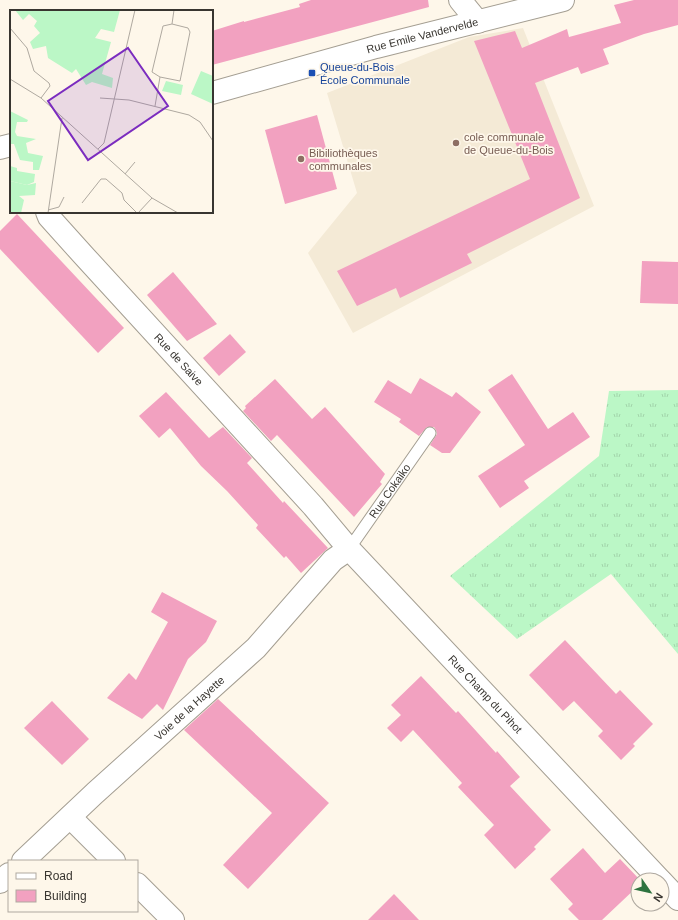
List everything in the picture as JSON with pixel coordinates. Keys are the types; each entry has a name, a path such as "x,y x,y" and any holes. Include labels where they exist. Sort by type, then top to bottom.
{"street":[{"path":"460,0 478,22"},
{"name":"Rue Emile Vandervelde","path":"213,92 376,47 564,0"},
{"path":"0,148 10,146"},
{"name":"Rue de Saive","path":"47,213 49,217 85,257 314,506"},
{"name":"Rue Champ du Pihot","path":"314,506 349,549 653,872"},
{"name":"Voie de la Hayette","path":"24,860 100,788 256,648 333,560 349,549"},
{"path":"70,817 113,860"},
{"path":"0,882 8,875"},
{"path":"138,885 173,920"},
{"name":"Rue Champ du Pihot","path":"670,891 678,899"}],"lane":[{"name":"Rue Cokaiko","path":"349,549 430,433"}],"shaded area":[{"name":"cole communale de Queue-du-Bois","path":"523,28 594,206 353,333 308,253 357,193 327,93 469,37"}],"green space":[{"path":"678,390 678,654 611,574 517,639 450,576 599,456 609,391"}],"building":[{"path":"311,0 428,0 429,7 213,65 213,31 244,21 300,7 299,4"},
{"path":"634,0 678,0 678,25 644,34 603,49 609,64 581,74 578,67 535,83 580,198 467,254 472,263 400,298 396,288 357,306 337,271 530,179 474,41 515,31 522,48 567,29 569,37 621,23 614,5"},
{"name":"Bibiliothèques communales","path":"317,115 337,189 285,204 265,130"},
{"path":"17,214 124,328 98,353 0,249 0,231"},
{"path":"642,261 678,262 678,304 640,303"},
{"path":"173,272 217,324 187,341 147,295"},
{"path":"230,334 246,352 219,376 203,358"},
{"path":"512,374 548,429 573,412 590,437 524,481 529,488 500,508 478,476 525,445 488,390"},
{"path":"420,378 452,397 456,392 481,412 450,453 442,453 430,445 437,434 434,427 427,427 419,436 399,422 401,419 374,402 388,380 411,394"},
{"path":"275,379 312,419 325,407 385,474 380,482 382,484 354,517 277,435 271,441 243,411 246,408 245,406"},
{"path":"166,392 209,438 223,427 252,458 247,463 283,503 284,501 328,548 301,573 286,556 284,558 256,528 258,525 227,491 201,466 170,428 159,438 139,416"},
{"path":"162,592 217,621 206,642 188,659 163,710 157,704 142,719 107,698 129,673 136,680 168,622 151,612"},
{"path":"565,640 616,694 620,690 653,724 633,744 635,746 621,760 598,736 603,731 574,701 563,711 529,675"},
{"path":"421,676 456,713 458,711 520,777 510,786 551,830 534,847 536,849 515,869 484,835 494,825 458,787 462,783 413,730 401,742 387,728 401,715 391,705"},
{"path":"218,699 329,803 248,889 223,865 272,813 184,730"},
{"path":"52,701 89,739 62,765 24,728"},
{"path":"583,848 605,873 620,859 632,872 630,872 630,894 602,920 579,920 568,909 573,904 550,879"},
{"path":"394,894 419,920 368,920"}],"place":[{"name":"Queue-du-Bois École Communale","path":"312,73"},
{"name":"cole communale de Queue-du-Bois","path":"456,143"},
{"name":"Bibiliothèques communales","path":"301,159"}]}
